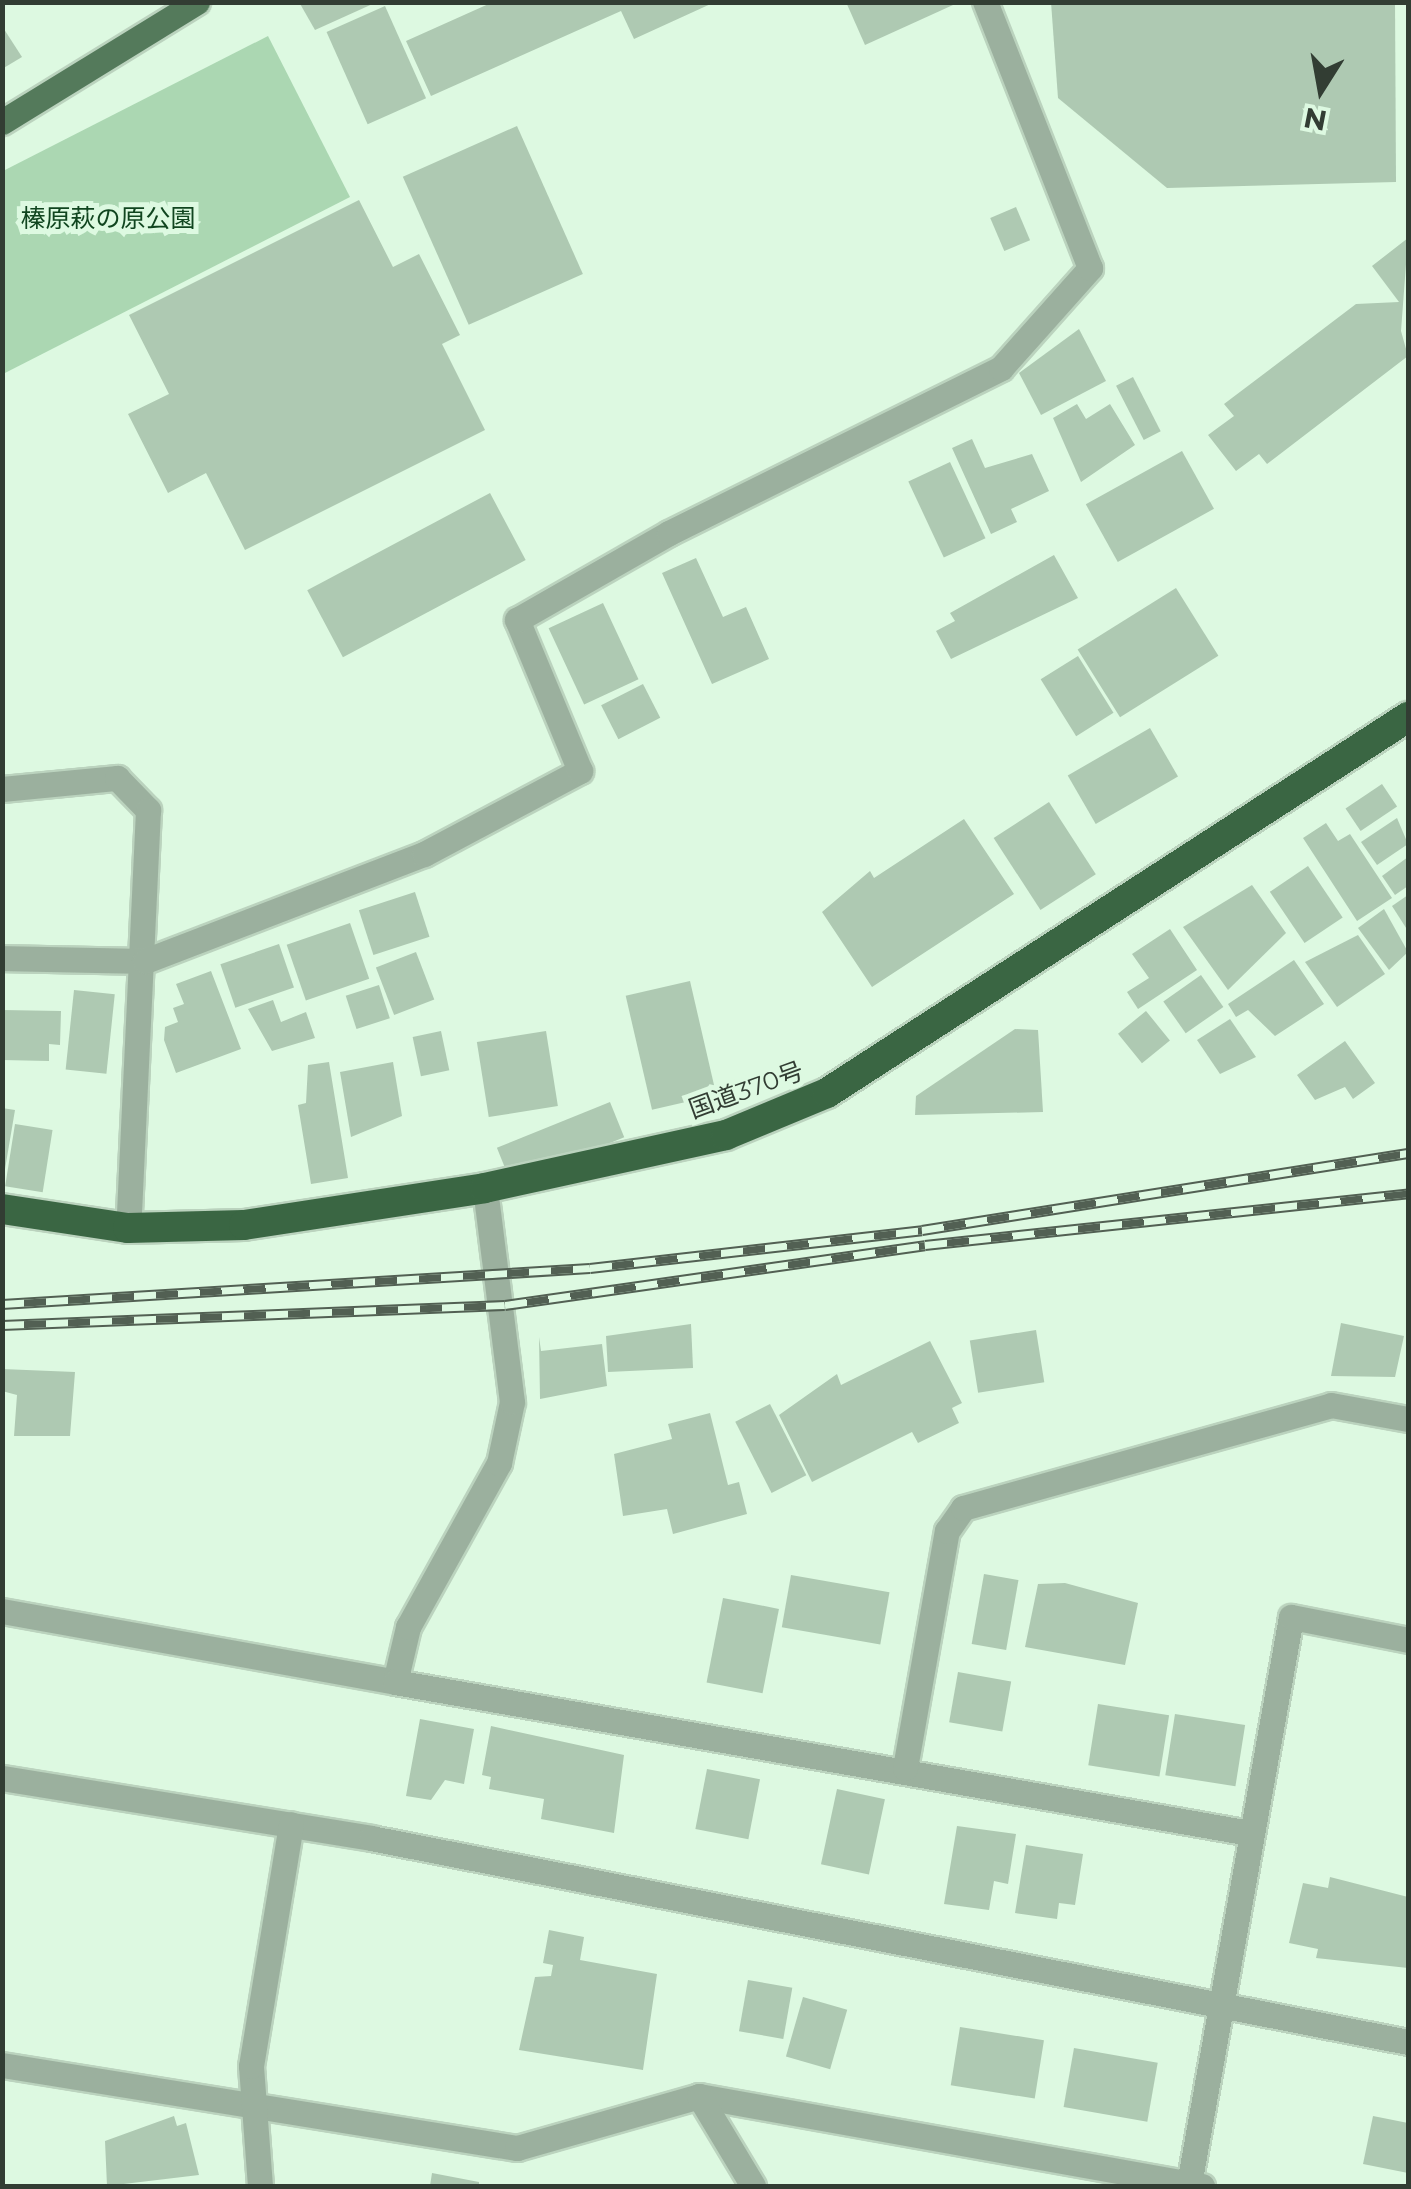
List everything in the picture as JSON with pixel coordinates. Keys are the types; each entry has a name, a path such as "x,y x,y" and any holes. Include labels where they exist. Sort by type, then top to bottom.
{"highway":[{"name":"国道370号","path":"2,1210 128,1228 244,1225 484,1188 726,1135 826,1093 1408,717"}],"main road":[{"path":"2,122 197,2"}],"street":[{"path":"2,958 145,961 424,854 580,772 517,620 668,533 971,390 1079,289 1090,268 985,2"},
{"path":"2,788 106,777 138,790 148,821 145,961 128,1228"},
{"path":"396,1682 408,1627 499,1463 512,1402 484,1188"},
{"path":"905,1768 947,1532 963,1508 1330,1406 1408,1420"},
{"path":"2,1611 905,1768 1250,1833"},
{"path":"2,2065 517,2148 699,2096 1195,2185 1217,2006 1291,1617 1408,1640"},
{"path":"2,1778 291,1824 1408,2042"},
{"path":"260,2186 250,2108 291,1824"},
{"path":"699,2096 753,2186"}],"green space":[{"name":"榛原萩の原公園","path":"268,36 350,197 3,374 3,171"}],"building":[{"path":"299,2 377,2 315,30"},
{"path":"493,2 715,2 634,39 621,11 431,96 406,41"},
{"path":"846,2 951,2 953,5 865,45"},
{"path":"1051,2 1395,2 1396,182 1167,188 1058,98"},
{"path":"385,6 426,98 368,124 327,32"},
{"path":"2,26 22,57 2,69"},
{"path":"517,126 583,274 469,325 403,177"},
{"path":"359,200 393,267 419,254 460,335 442,344 485,430 245,550 206,473 168,493 128,414 169,394 129,315"},
{"path":"1016,207 1030,240 1004,251 990,218"},
{"path":"1408,238 1401,331 1408,356 1267,464 1259,454 1236,471 1208,435 1234,416 1224,404 1356,304 1399,302 1372,266"},
{"path":"1079,329 1106,381 1041,415 1019,373"},
{"path":"1133,377 1161,431 1144,440 1116,386"},
{"path":"1077,404 1086,419 1110,404 1135,445 1081,482 1053,418"},
{"path":"972,439 985,468 1032,454 1049,491 1011,509 1017,522 991,534 952,448"},
{"path":"1182,451 1214,509 1118,562 1086,504"},
{"path":"950,462 985,538 944,558 908,481"},
{"path":"490,493 526,560 343,657 307,590"},
{"path":"1054,555 1078,598 951,659 936,631 955,621 950,613"},
{"path":"696,558 723,617 746,607 769,659 712,684 662,573"},
{"path":"1176,588 1218,656 1120,717 1078,649"},
{"path":"603,603 638,679 584,704 549,628"},
{"path":"1078,656 1114,713 1076,736 1041,679"},
{"path":"643,684 660,718 618,739 601,705"},
{"path":"1150,728 1178,776 1096,824 1068,776"},
{"path":"1382,784 1397,806 1361,831 1346,809"},
{"path":"1049,802 1096,874 1040,910 994,838"},
{"path":"1397,818 1408,844 1377,865 1361,842"},
{"path":"964,819 1014,894 872,987 822,912 870,871 874,878"},
{"path":"1326,823 1338,841 1350,834 1392,898 1357,921 1303,838"},
{"path":"1408,857 1408,886 1395,895 1382,876"},
{"path":"1308,866 1343,917 1305,943 1270,892"},
{"path":"1252,885 1286,933 1228,990 1183,927"},
{"path":"415,892 430,937 373,955 359,910"},
{"path":"1408,895 1408,931 1392,906"},
{"path":"1384,909 1408,952 1389,970 1358,928"},
{"path":"350,923 369,979 306,1001 287,945"},
{"path":"1170,929 1197,970 1138,1009 1127,992 1149,978 1132,954"},
{"path":"1358,935 1385,974 1337,1007 1305,962"},
{"path":"279,944 294,987 235,1008 220,964"},
{"path":"416,952 434,1000 394,1015 376,967"},
{"path":"1294,960 1324,1004 1275,1036 1248,1010 1236,1017 1228,1004"},
{"path":"211,971 241,1049 176,1073 164,1040 165,1027 178,1022 173,1008 184,1004 176,984"},
{"path":"1201,975 1223,1007 1186,1033 1163,1001"},
{"path":"690,981 716,1095 652,1110 626,996"},
{"path":"379,985 390,1018 357,1029 346,996"},
{"path":"74,990 115,994 106,1074 66,1070"},
{"path":"273,1000 281,1022 306,1012 315,1038 272,1051 248,1009"},
{"path":"2,1010 61,1011 60,1045 49,1044 49,1061 2,1060"},
{"path":"1146,1011 1170,1041 1142,1063 1118,1034"},
{"path":"1230,1019 1256,1057 1220,1074 1197,1040"},
{"path":"1015,1029 1038,1030 1043,1112 915,1115 916,1096"},
{"path":"441,1031 449,1070 421,1076 413,1037"},
{"path":"546,1031 558,1106 489,1117 477,1042"},
{"path":"1345,1041 1375,1083 1353,1099 1345,1087 1315,1100 1297,1075"},
{"path":"329,1062 348,1178 311,1184 298,1105 306,1103 308,1065"},
{"path":"393,1062 402,1116 351,1137 340,1072"},
{"path":"610,1102 624,1137 511,1183 497,1148"},
{"path":"2,1108 15,1110 5,1169 2,1169"},
{"path":"15,1124 53,1130 43,1192 5,1186"},
{"path":"1341,1323 1404,1336 1395,1377 1331,1376"},
{"path":"691,1324 693,1368 608,1372 606,1336"},
{"path":"1036,1330 1044,1382 978,1393 970,1340"},
{"path":"539,1337 541,1351 602,1344 607,1386 540,1399"},
{"path":"930,1341 962,1403 952,1408 959,1423 918,1443 912,1432 812,1482 779,1415 837,1374 841,1385"},
{"path":"2,1369 75,1372 70,1436 14,1436 17,1395 2,1391"},
{"path":"770,1404 806,1475 772,1493 735,1422"},
{"path":"710,1413 728,1485 739,1482 747,1514 673,1534 667,1509 623,1516 614,1454 672,1439 668,1424"},
{"path":"984,1574 1018,1580 1006,1650 972,1644"},
{"path":"791,1575 889,1592 880,1645 782,1627"},
{"path":"1065,1583 1138,1603 1125,1665 1025,1647 1038,1584"},
{"path":"723,1598 779,1609 763,1693 707,1682"},
{"path":"958,1672 1011,1681 1002,1732 949,1722"},
{"path":"1098,1704 1169,1715 1159,1776 1088,1765"},
{"path":"1175,1714 1245,1725 1235,1786 1165,1775"},
{"path":"420,1719 474,1729 464,1784 445,1780 431,1800 406,1796"},
{"path":"491,1726 624,1755 614,1833 541,1819 544,1799 489,1789 491,1777 482,1775"},
{"path":"707,1769 760,1779 748,1839 695,1829"},
{"path":"837,1789 885,1799 869,1875 821,1864"},
{"path":"957,1826 1016,1834 1008,1884 994,1881 989,1910 944,1904"},
{"path":"1026,1845 1083,1854 1075,1905 1059,1903 1057,1919 1015,1913"},
{"path":"1330,1877 1408,1897 1408,1968 1316,1958 1318,1949 1289,1943 1303,1883 1328,1888"},
{"path":"549,1930 584,1937 580,1960 657,1974 643,2070 519,2050 535,1977 551,1976 553,1965 543,1963"},
{"path":"748,1980 792,1988 783,2039 739,2031"},
{"path":"803,1997 847,2010 830,2069 786,2057"},
{"path":"960,2027 1044,2040 1035,2099 951,2085"},
{"path":"1074,2048 1158,2063 1147,2122 1064,2107"},
{"path":"174,2116 177,2126 186,2123 199,2175 107,2186 105,2141"},
{"path":"1373,2116 1408,2123 1408,2173 1363,2164"},
{"path":"432,2173 479,2182 479,2186 430,2186"}],"railway":[{"path":"2,1304 590,1268 922,1230 1408,1153"},
{"path":"2,1325 505,1305 925,1245 1408,1193"}]}
